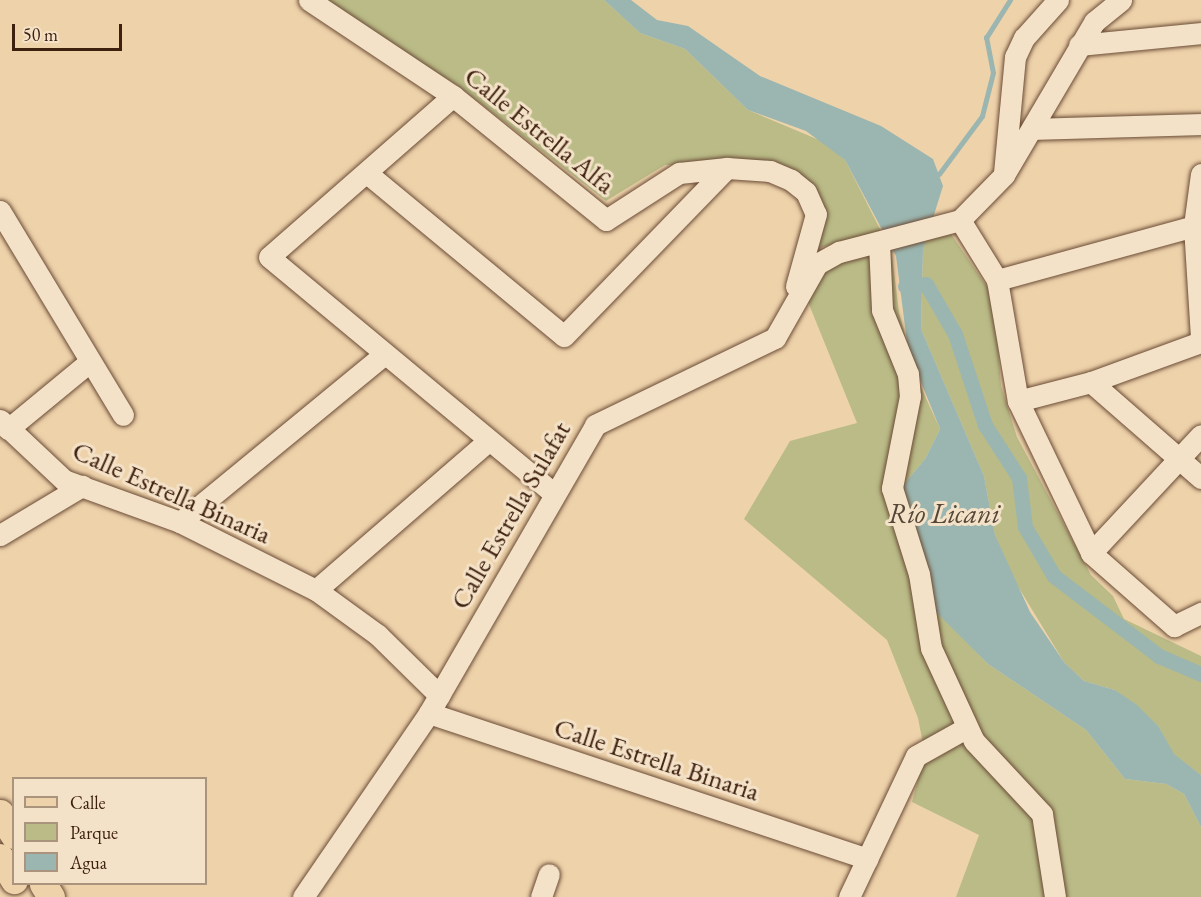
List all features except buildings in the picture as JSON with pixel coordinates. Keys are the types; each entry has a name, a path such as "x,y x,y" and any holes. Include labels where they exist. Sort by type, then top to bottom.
{"main road":[{"path":"0,813 12,832"},
{"path":"0,857 12,877"}],"street":[{"name":"Calle Estrella Alfa","path":"309,0 453,96 606,220 679,173 727,168 780,176 806,192 814,204 793,301"},
{"path":"1004,176 1015,57 1024,38 1058,0"},
{"name":"Calle Estrella Sulafat","path":"303,897 434,704 595,425 764,345 782,328 793,301 817,264 839,252 882,243 952,223 1004,176 1094,22 1120,0"},
{"path":"1079,45 1201,33"},
{"path":"453,96 368,174 269,257 382,356 554,494"},
{"path":"1032,129 1201,124"},
{"path":"368,174 564,336 727,168"},
{"path":"1201,174 1197,217 1201,336"},
{"path":"0,211 88,363 123,415"},
{"path":"997,280 1197,217"},
{"path":"952,223 997,280 1018,401 1090,553 1174,626 1201,613"},
{"path":"882,243 882,310 908,374 910,396 892,488 919,574 931,648 966,728 1042,814 1055,897"},
{"path":"1018,401 1090,382 1201,342"},
{"path":"180,522 382,356"},
{"path":"4,425 88,363"},
{"path":"1090,382 1201,478"},
{"name":"Calle Estrella Binaria","path":"4,425 64,480 180,522 316,590 378,635 434,704 867,859"},
{"path":"1090,553 1201,435"},
{"path":"316,590 488,441"},
{"path":"0,535 82,486"},
{"path":"849,897 916,756 966,728"},
{"path":"541,897 549,874"}],"green space":[{"path":"312,0 604,0 640,33 685,49 748,110 831,145 845,160 881,231 808,251 812,188 701,166 665,165 606,201 457,85"},
{"path":"949,231 994,297 1001,386 1017,437 1091,575 1113,596 1124,619 1201,656 1201,775 1173,754 1159,727 1115,690 1084,681 1064,662 1011,575 995,535 984,476 921,329 923,250 926,240"},
{"path":"891,248 899,312 915,374 940,429 925,459 900,489 967,642 988,664 1086,730 1125,779 1166,784 1184,794 1201,827 1201,897 956,897 979,835 912,802 925,754 918,718 887,640 744,519 790,441 857,423 802,287 836,261"}],"water":[{"name":"Río Licani","path":"604,0 631,0 657,20 688,26 760,76 881,126 933,159 943,186 923,250 921,329 984,476 995,535 1030,612 1064,662 1084,681 1115,690 1137,705 1159,727 1174,754 1201,775 1201,827 1184,794 1166,784 1125,779 1086,730 988,664 936,612 921,585 900,489 925,459 940,429 908,350 896,256 845,160 806,131 748,110 685,49 640,33"}],"waterway":[{"path":"939,174 982,116 993,73 986,38 1010,0"},
{"path":"905,286 926,284 955,334 985,425 1019,478 1025,527 1054,576 1159,656 1201,674"}]}
